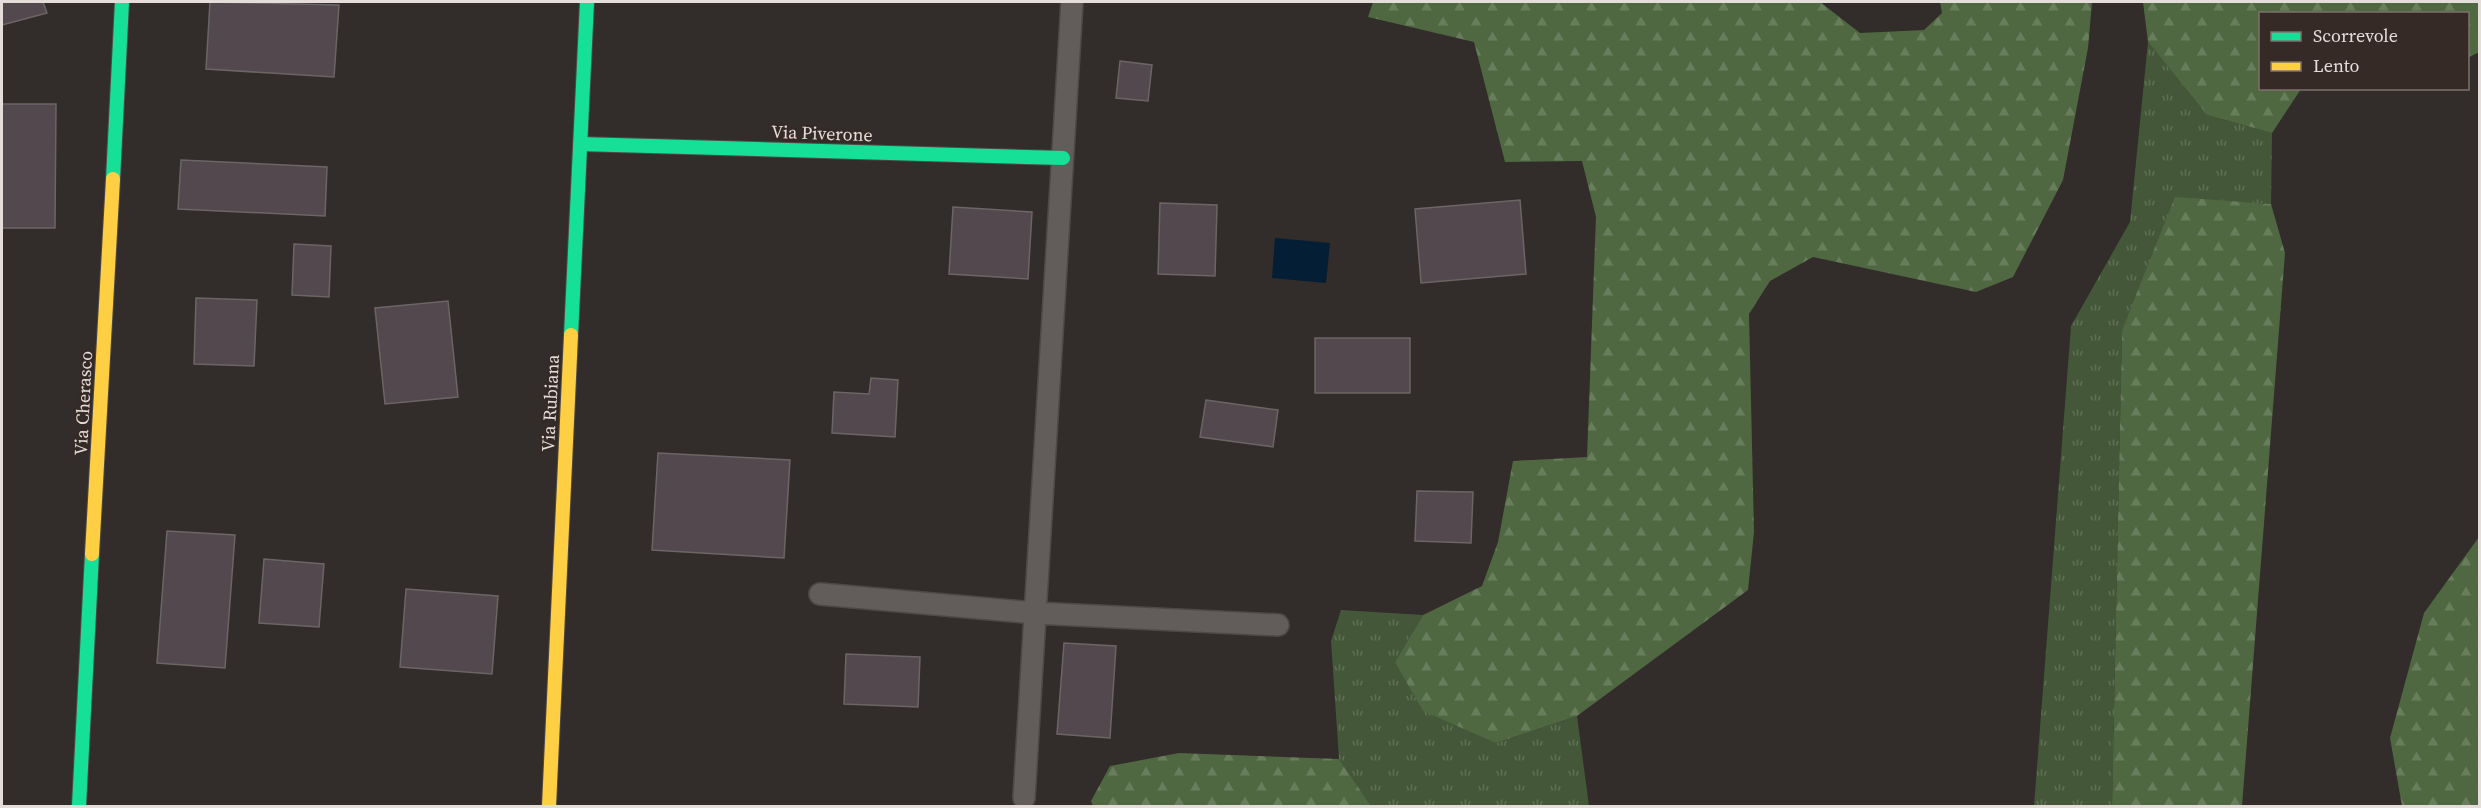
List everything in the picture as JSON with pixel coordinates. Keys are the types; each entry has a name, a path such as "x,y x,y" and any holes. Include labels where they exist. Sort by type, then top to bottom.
{"street":[{"name":"Via Cherasco","path":"79,807 122,2"},
{"name":"Via Rubiana","path":"549,807 587,2"},
{"name":"Via Piverone","path":"580,144 1063,158"}],"lane":[{"path":"1024,798 1072,2"},
{"path":"820,594 1035,612 1278,625"}],"green space":[{"path":"1373,2 1820,2 1860,33 1924,30 1942,13 1940,2 2092,2 2088,48 2063,180 2013,277 1976,292 1813,257 1770,281 1749,314 1754,532 1748,590 1577,716 1496,743 1423,711 1395,662 1423,615 1482,586 1498,542 1513,461 1587,457 1596,217 1582,161 1505,162 1474,42 1368,17"},
{"path":"2143,2 2479,2 2479,52 2469,57 2469,12 2259,12 2259,90 2300,90 2272,133 2207,115 2148,42"},
{"path":"2148,42 2207,115 2272,133 2271,204 2176,198 2122,330 2112,806 2034,806 2071,326 2130,222"},
{"path":"2175,197 2271,204 2285,253 2242,806 2112,806 2122,330"},
{"path":"2479,537 2479,806 2402,806 2390,738 2424,613"},
{"path":"1341,610 1423,615 1395,662 1496,743 1577,716 1589,806 1371,806 1339,759 1331,641"},
{"path":"1179,753 1339,759 1371,806 1093,806 1091,801 1110,766"}],"water":[{"path":"1275,238 1330,243 1326,283 1272,278"}],"building":[{"path":"2,2 43,2 47,13 2,25"},
{"path":"210,2 339,5 334,77 206,69"},
{"path":"1120,61 1152,65 1148,101 1116,98"},
{"path":"2,104 56,104 55,228 2,228"},
{"path":"181,160 327,167 325,216 178,209"},
{"path":"1520,200 1526,274 1421,283 1415,209"},
{"path":"1160,203 1217,205 1215,276 1158,274"},
{"path":"953,207 1032,212 1028,279 949,274"},
{"path":"294,244 331,246 329,297 292,295"},
{"path":"196,298 257,300 254,366 194,364"},
{"path":"448,301 458,397 385,404 375,308"},
{"path":"1315,338 1410,338 1410,393 1315,393"},
{"path":"871,378 898,380 895,437 832,433 834,392 869,394"},
{"path":"1206,400 1278,410 1273,447 1200,437"},
{"path":"658,453 790,460 784,558 652,550"},
{"path":"1417,491 1473,492 1471,543 1415,541"},
{"path":"167,531 235,535 225,668 157,663"},
{"path":"264,559 324,564 319,627 259,623"},
{"path":"406,589 498,596 492,674 400,667"},
{"path":"1064,643 1116,646 1110,738 1057,734"},
{"path":"846,654 920,657 918,707 844,704"}],"traffic: fast":[{"path":"113,179 122,2"},
{"path":"571,335 587,2"},
{"path":"580,144 1063,158"},
{"path":"79,806 92,554"}],"traffic: slow":[{"path":"92,554 113,179"},
{"path":"549,806 571,335"}]}
